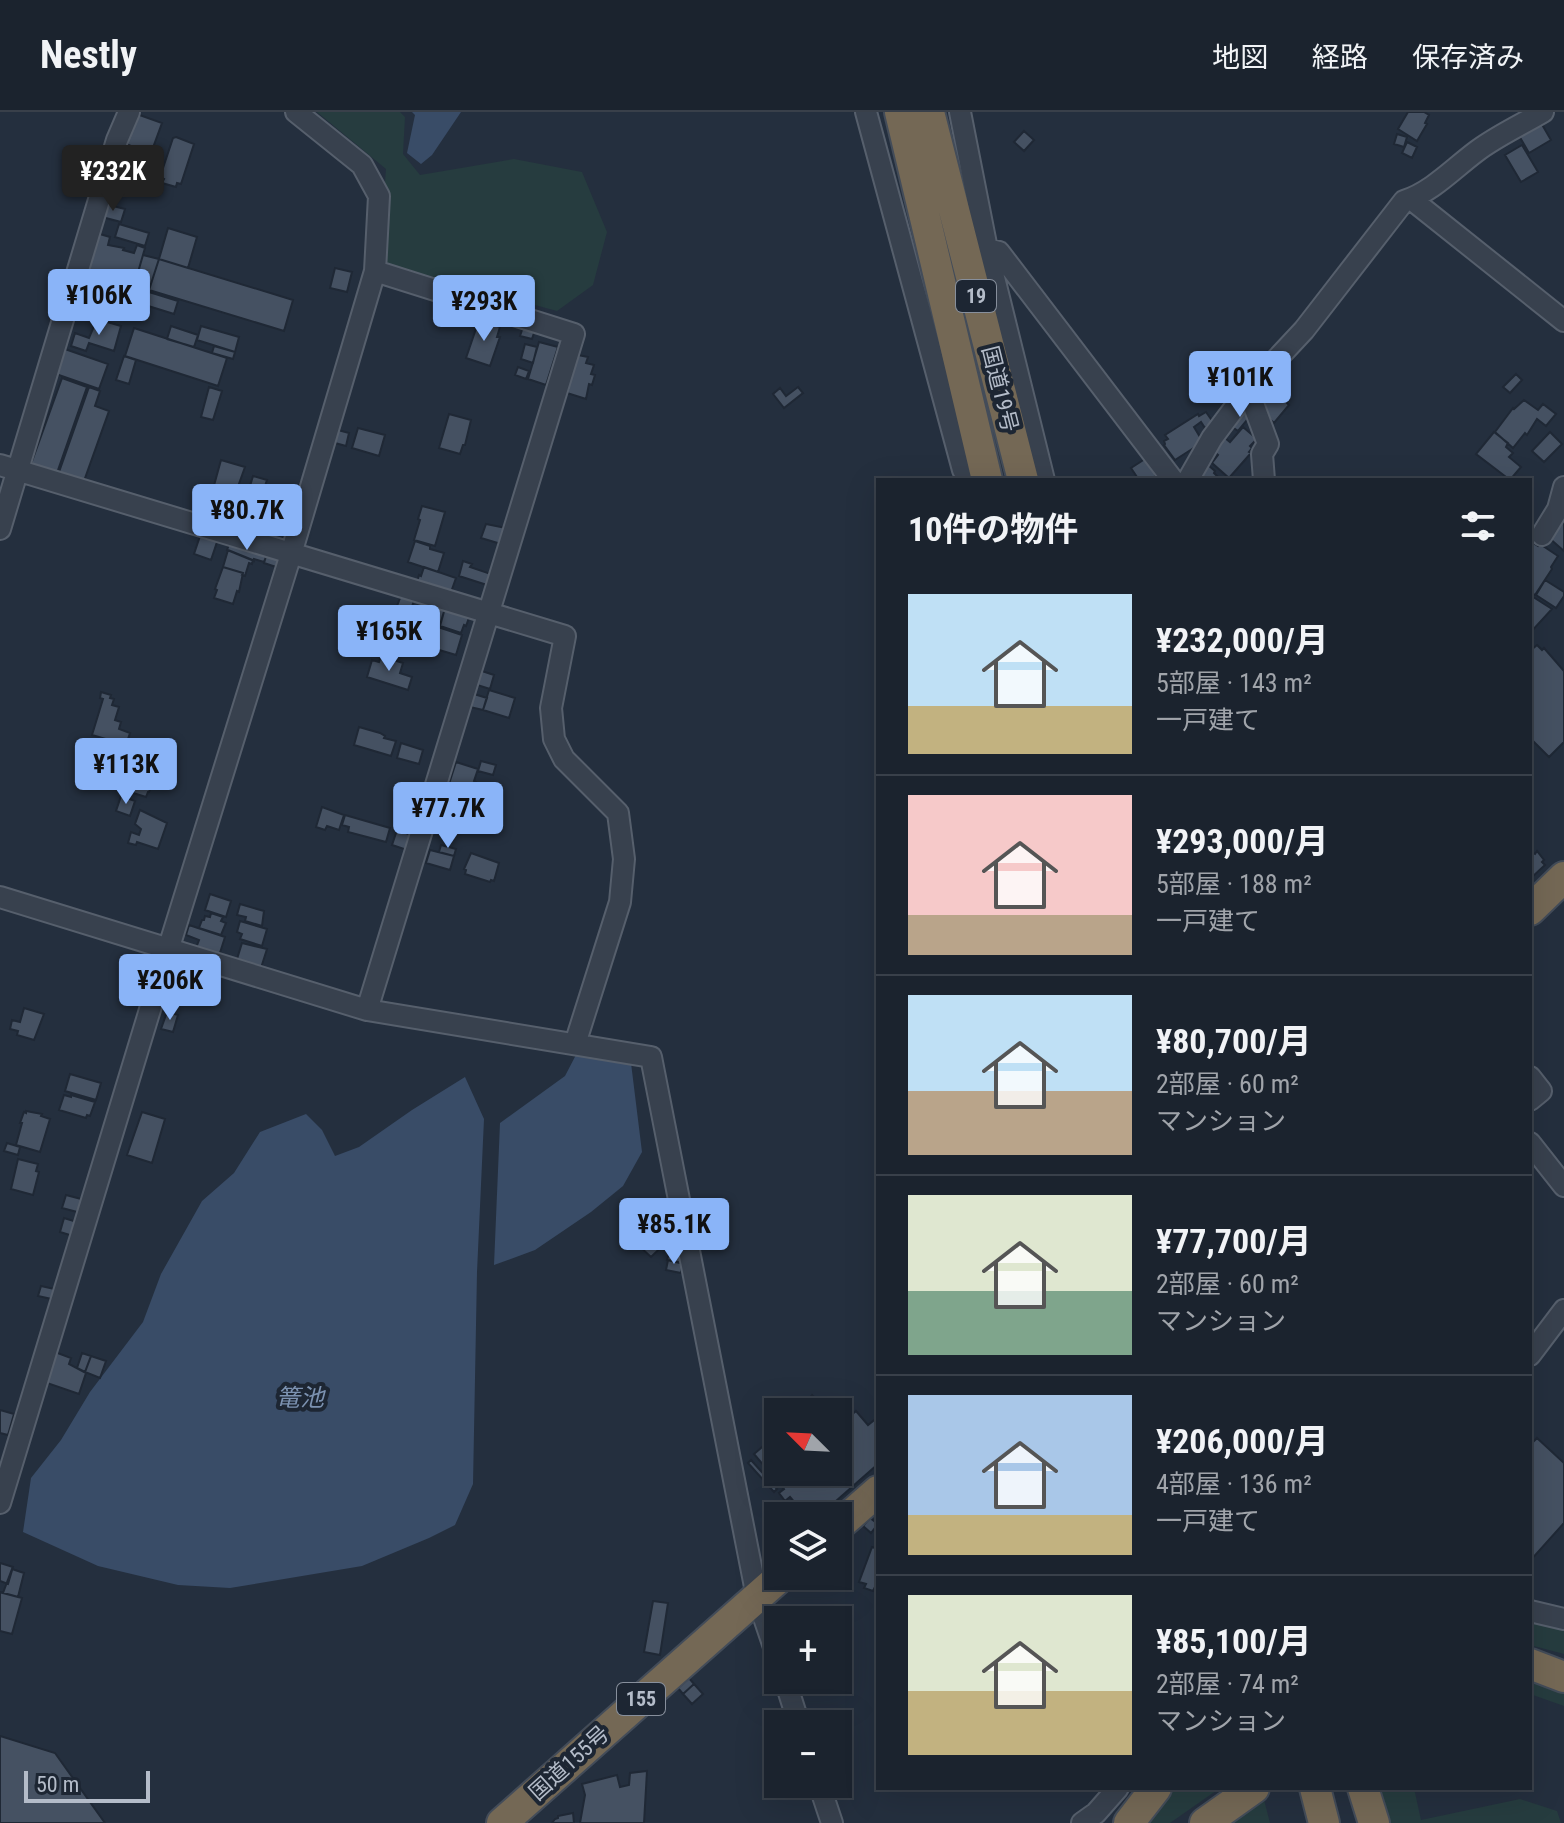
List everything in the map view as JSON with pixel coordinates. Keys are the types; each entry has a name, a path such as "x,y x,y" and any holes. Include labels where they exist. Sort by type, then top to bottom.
{"highway":[{"name":"国道19号","path":"900,112 987,478"},
{"name":"国道19号","path":"929,112 1022,478"},
{"path":"1533,901 1564,877"},
{"path":"852,1514 876,1493"},
{"name":"国道155号","path":"502,1823 765,1590"},
{"path":"1532,1651 1564,1660"},
{"path":"1532,1665 1564,1677"},
{"path":"1129,1823 1154,1790"},
{"path":"1316,1790 1324,1823"},
{"path":"1352,1790 1360,1823"},
{"path":"1364,1790 1374,1823"},
{"path":"1183,1823 1241,1792"},
{"path":"1205,1823 1241,1792"}],"street":[{"path":"0,529 9,468 117,140 129,112"},
{"path":"0,1503 375,271 379,196 362,165 296,112"},
{"path":"866,112 963,470 972,478"},
{"path":"960,112 987,249 1044,478"},
{"path":"1189,478 1212,438 1248,390 1304,330 1404,201 1433,185 1479,149 1543,112"},
{"path":"1411,199 1564,321"},
{"path":"987,249 999,252 1171,478"},
{"path":"367,1010 574,334 375,271"},
{"path":"1248,390 1268,444 1262,454 1264,478"},
{"path":"9,468 565,636 551,708 554,739 564,759 618,813 624,859 620,902 575,1044"},
{"path":"1542,535 1558,509 1564,487"},
{"path":"0,897 367,1010 651,1057 757,1597 764,1618"},
{"path":"1532,1080 1541,1091 1532,1098"},
{"path":"1532,1146 1564,1186"},
{"path":"1532,1352 1564,1310"},
{"path":"1532,1611 1564,1619"},
{"path":"1082,1823 1096,1813 1116,1790"},
{"path":"824,1798 832,1823"}],"green space":[{"path":"317,112 400,112 405,117 403,154 420,175 514,159 582,172 607,232 593,285 557,311 379,263 386,169"},
{"path":"1532,1619 1564,1629 1564,1654 1532,1646"},
{"path":"1532,1673 1564,1685 1564,1706 1532,1695"},
{"path":"1168,1790 1217,1790 1170,1823 1142,1823"},
{"path":"1258,1790 1262,1790 1270,1823 1216,1823"},
{"path":"1381,1790 1414,1790 1421,1820 1520,1799 1557,1811 1561,1823 1389,1823"}],"water":[{"path":"412,112 461,112 432,155 421,164 407,153 415,115"},
{"path":"578,1051 631,1063 642,1152 623,1186 591,1212 535,1250 494,1265 500,1123 565,1076"},
{"name":"篭池","path":"465,1077 484,1119 473,1484 455,1525 362,1566 230,1588 178,1585 98,1566 23,1532 31,1478 143,1322 161,1274 202,1201 234,1173 260,1132 306,1114 322,1130 335,1156 359,1147"}],"building":[{"path":"1408,112 1429,115 1417,141 1398,129"},
{"path":"134,113 162,123 151,153 144,151 143,154 129,149 131,146 124,143"},
{"path":"1540,121 1551,140 1529,153 1518,134"},
{"path":"1024,131 1034,140 1024,151 1014,142"},
{"path":"1397,134 1407,137 1404,147 1394,144"},
{"path":"173,138 194,144 181,184 177,183 176,187 162,183 164,179 160,177"},
{"path":"1407,142 1417,147 1412,158 1402,153"},
{"path":"1522,145 1538,172 1521,182 1505,155"},
{"path":"105,204 125,209 121,222 102,217"},
{"path":"119,224 149,233 145,246 115,237"},
{"path":"168,228 197,237 188,268 159,259"},
{"path":"93,232 110,237 108,245 123,250 134,253 137,245 145,248 134,286 84,271"},
{"path":"143,255 159,259 149,290 134,286"},
{"path":"159,259 293,300 284,331 149,290"},
{"path":"335,268 352,272 347,292 330,288"},
{"path":"87,273 133,288 125,312 79,298"},
{"path":"149,292 178,301 174,314 145,305"},
{"path":"97,319 121,326 114,351 89,343 86,351 71,346 75,333 89,338"},
{"path":"479,320 500,327 497,337 500,337 490,366 466,358"},
{"path":"524,324 536,327 532,339 520,336"},
{"path":"171,326 198,335 194,347 167,339"},
{"path":"201,326 239,337 235,352 197,340"},
{"path":"134,328 227,358 218,386 125,356"},
{"path":"539,342 558,347 546,385 528,379"},
{"path":"525,344 537,347 533,363 521,359"},
{"path":"214,346 235,352 233,359 212,353"},
{"path":"62,348 108,364 99,389 53,373"},
{"path":"578,355 588,357 586,363 594,365 591,374 595,375 592,385 589,384 586,399 567,393 568,390 564,389"},
{"path":"124,356 136,360 129,384 116,380"},
{"path":"518,367 529,371 526,379 515,375"},
{"path":"1516,374 1522,380 1510,393 1503,387"},
{"path":"62,378 87,387 57,473 31,464"},
{"path":"89,387 100,391 95,406 109,411 84,481 59,472"},
{"path":"209,387 222,391 213,420 201,417"},
{"path":"798,387 803,393 784,408 773,394 780,388 786,396"},
{"path":"1275,391 1289,405 1274,423 1259,409"},
{"path":"1524,400 1538,410 1543,404 1556,414 1546,426 1537,419 1527,435 1525,433 1513,448 1495,432 1513,408"},
{"path":"1242,406 1252,414 1238,431 1228,424"},
{"path":"1206,412 1213,422 1205,428 1201,422 1194,427 1203,442 1175,460 1164,445 1168,439 1165,435"},
{"path":"449,414 471,420 460,454 439,448"},
{"path":"1243,427 1257,439 1250,446 1251,453 1229,478 1212,463 1218,455 1213,451 1225,438 1230,442"},
{"path":"358,428 385,435 379,456 352,448"},
{"path":"338,430 349,433 346,446 335,443"},
{"path":"1494,432 1508,443 1506,447 1513,453 1509,457 1521,467 1512,478 1507,478 1476,454"},
{"path":"1550,432 1562,444 1544,462 1532,451"},
{"path":"1148,457 1159,473 1153,478 1138,478 1131,468"},
{"path":"221,460 245,467 231,506 215,501 218,490 213,489"},
{"path":"1208,465 1219,478 1196,478"},
{"path":"253,476 267,480 260,501 247,496"},
{"path":"248,498 268,504 261,535 238,531"},
{"path":"422,506 445,512 435,546 414,540"},
{"path":"282,508 296,512 290,531 276,527"},
{"path":"1564,520 1564,551 1548,537"},
{"path":"486,524 506,528 501,544 481,538"},
{"path":"201,533 218,539 211,560 194,554"},
{"path":"415,541 444,553 438,572 408,562"},
{"path":"230,542 267,554 264,562 227,550"},
{"path":"1532,542 1558,556 1535,595 1532,593"},
{"path":"228,550 253,560 245,576 223,567"},
{"path":"267,553 282,557 279,568 264,563"},
{"path":"463,561 472,564 470,567 491,574 487,585 459,576"},
{"path":"223,567 243,573 233,604 214,598"},
{"path":"424,567 456,578 450,595 417,582"},
{"path":"1545,580 1564,592 1556,608 1536,595"},
{"path":"402,593 415,597 411,610 397,606"},
{"path":"1532,596 1552,609 1532,631"},
{"path":"439,606 445,608 440,625 433,623"},
{"path":"395,608 418,615 415,625 420,630 417,641 387,633"},
{"path":"445,608 470,615 461,633 440,626"},
{"path":"438,627 462,635 456,655 429,647"},
{"path":"1537,645 1542,650 1544,648 1564,671 1564,742 1549,757 1532,740 1532,649"},
{"path":"381,656 403,663 400,673 412,677 408,690 367,677 372,660 379,662"},
{"path":"479,670 494,675 490,689 474,684"},
{"path":"489,690 515,698 509,718 483,710"},
{"path":"101,692 111,695 110,698 114,699 112,705 119,707 115,720 121,722 119,729 130,733 126,745 92,735 103,699 100,698"},
{"path":"474,694 487,698 483,710 470,707"},
{"path":"359,727 396,741 391,756 354,745"},
{"path":"99,740 113,745 111,749 124,755 110,788 86,780 91,766 88,765 84,775 78,773 84,756 93,757"},
{"path":"401,743 423,750 419,764 397,758"},
{"path":"481,761 496,765 493,775 478,771"},
{"path":"456,762 478,769 469,799 444,790 448,787"},
{"path":"142,766 157,771 146,797 133,793"},
{"path":"121,796 135,801 130,816 116,811"},
{"path":"322,807 344,815 339,830 327,826 325,830 316,827"},
{"path":"140,810 167,823 158,849 137,842 136,845 128,843 131,832 139,835 141,829 135,824"},
{"path":"345,815 390,828 386,842 348,832 349,827 342,825"},
{"path":"397,830 412,835 407,850 392,845"},
{"path":"441,845 456,849 454,856 439,852"},
{"path":"430,850 454,856 450,870 426,863"},
{"path":"1537,851 1545,865 1532,877 1532,852 1535,854"},
{"path":"471,853 499,863 494,881 465,874"},
{"path":"210,894 231,901 226,917 205,910"},
{"path":"240,904 264,911 262,926 237,915"},
{"path":"211,913 223,917 221,921 226,923 221,935 199,928 205,916 210,917"},
{"path":"240,921 267,929 262,946 240,939 242,934 237,932"},
{"path":"189,925 225,937 219,956 196,948 199,940 186,935"},
{"path":"242,943 267,949 261,968 237,959"},
{"path":"24,1008 44,1014 34,1040 17,1035 18,1031 10,1029 12,1020 20,1022"},
{"path":"167,1012 178,1015 173,1032 161,1029"},
{"path":"70,1074 101,1083 96,1100 65,1091"},
{"path":"64,1095 95,1102 90,1116 86,1118 59,1110"},
{"path":"26,1111 50,1119 40,1152 16,1145"},
{"path":"142,1112 165,1119 152,1163 127,1155"},
{"path":"7,1143 20,1147 18,1155 4,1151"},
{"path":"18,1159 38,1164 33,1195 11,1189"},
{"path":"66,1195 85,1200 81,1213 62,1208"},
{"path":"64,1218 77,1222 73,1236 60,1232"},
{"path":"644,1219 650,1224 654,1220 672,1237 651,1257 638,1245 640,1243 632,1232"},
{"path":"671,1247 683,1250 680,1263 667,1260"},
{"path":"668,1260 683,1263 681,1273 666,1270"},
{"path":"41,1286 59,1290 56,1300 38,1296"},
{"path":"55,1352 71,1358 69,1364 86,1373 79,1394 44,1382"},
{"path":"82,1353 91,1356 85,1372 77,1368"},
{"path":"91,1356 106,1361 100,1378 85,1372"},
{"path":"0,1410 14,1414 8,1435 0,1433"},
{"path":"856,1411 868,1425 876,1419 876,1466 835,1502 794,1502 790,1497 785,1501 779,1493 784,1489 781,1486 852,1486 852,1414"},
{"path":"1537,1438 1564,1463 1564,1523 1532,1559 1532,1443"},
{"path":"764,1445 764,1466 754,1454"},
{"path":"751,1460 764,1474 764,1481 748,1463"},
{"path":"870,1518 876,1522 871,1533 863,1526"},
{"path":"872,1547 876,1548 876,1585 873,1591 859,1582"},
{"path":"0,1563 13,1567 8,1584 0,1581"},
{"path":"12,1569 24,1573 18,1597 3,1593"},
{"path":"0,1592 22,1598 12,1634 0,1631"},
{"path":"653,1601 668,1603 660,1655 644,1652"},
{"path":"689,1678 694,1684 683,1694 678,1688"},
{"path":"694,1684 703,1694 692,1704 683,1694"},
{"path":"0,1736 55,1753 105,1823 0,1823"},
{"path":"647,1771 644,1823 580,1823 585,1795 582,1784 617,1775 620,1787 629,1785 630,1773"},
{"path":"573,1813 574,1823 552,1823 558,1816"}]}
